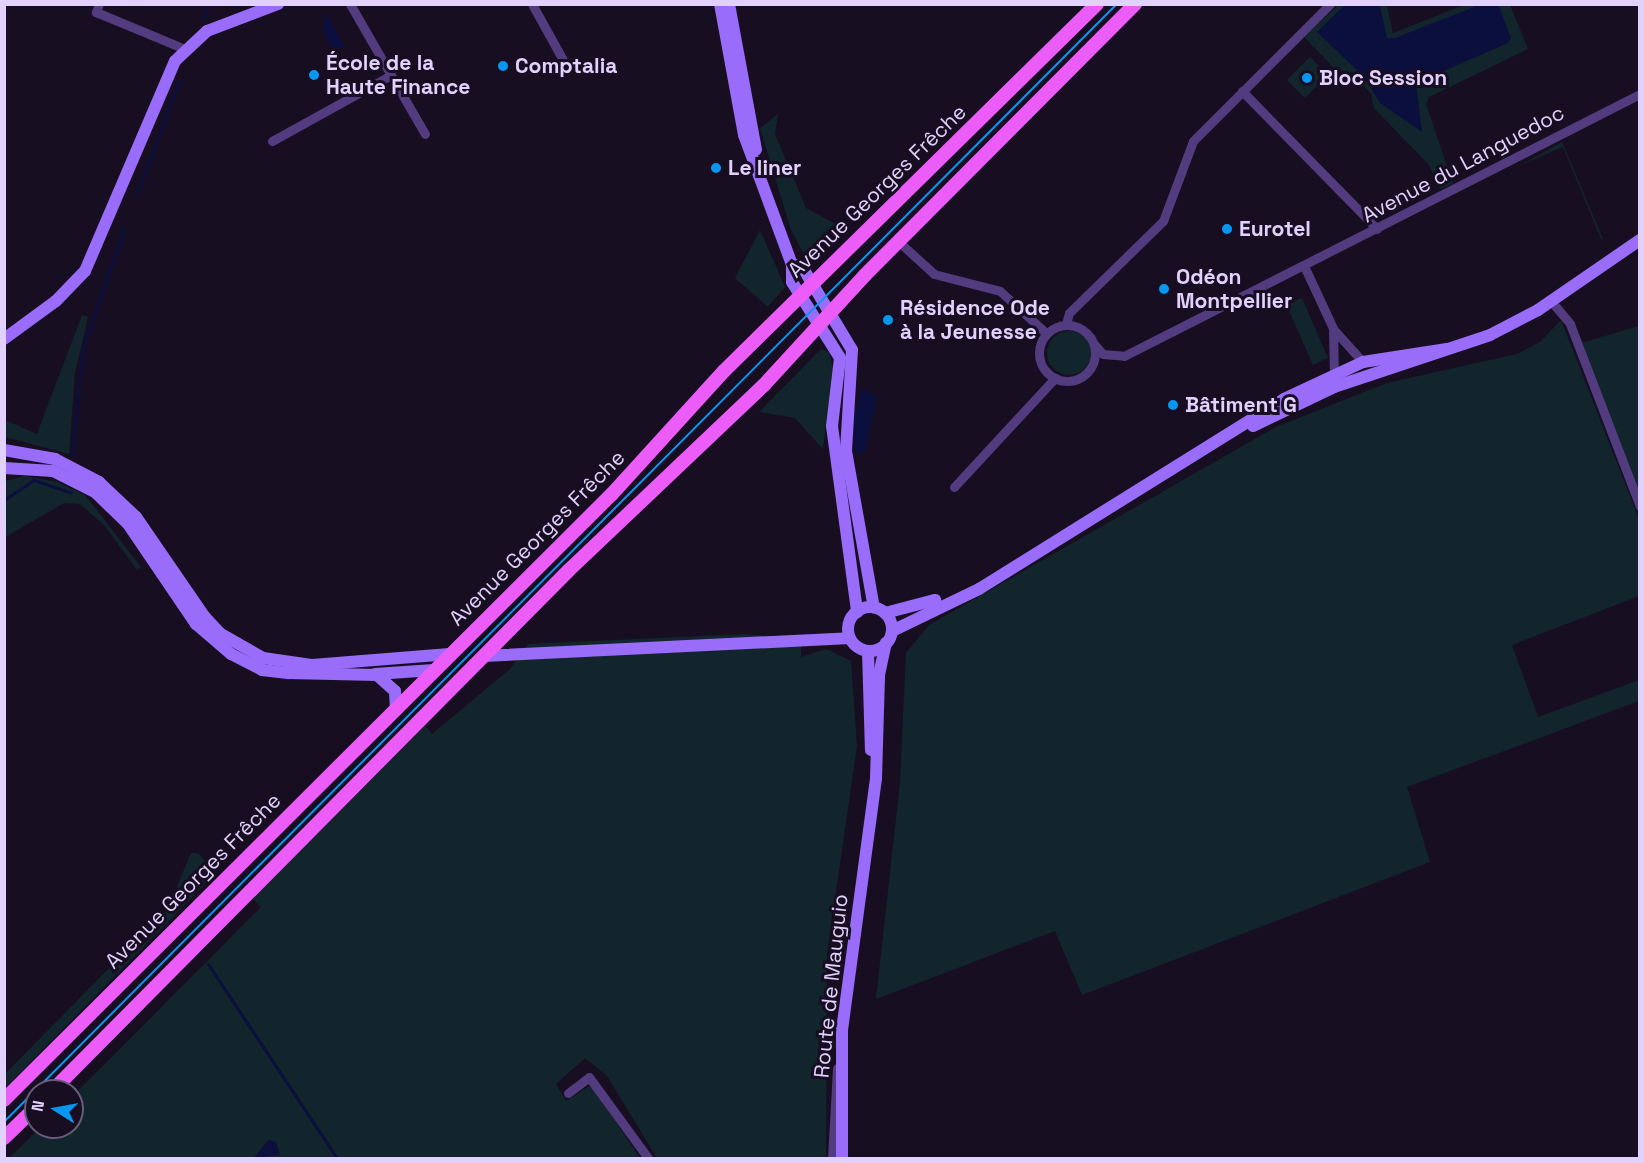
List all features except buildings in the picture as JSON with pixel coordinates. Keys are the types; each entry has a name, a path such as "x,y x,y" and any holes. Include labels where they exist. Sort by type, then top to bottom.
{"main road":[{"name":"Avenue Georges Frêche","path":"4,1101 612,494 680,414 1097,4"},
{"path":"64,1079 484,656 820,325 1135,4"},
{"path":"450,654 470,671"},
{"path":"434,670 453,687"},
{"path":"4,1138 24,1119"}],"street":[{"path":"99,4 96,12 185,49"},
{"path":"4,339 56,301 85,271 164,79 185,49 217,26 278,4"},
{"path":"350,4 425,134"},
{"path":"532,4 563,60"},
{"path":"720,4 737,105 792,265 792,282 840,358 842,374 832,426 857,612 849,624 850,638"},
{"path":"729,4 757,161"},
{"path":"1066,324 1069,314 1163,221 1193,141 1330,4"},
{"path":"272,141 391,75"},
{"path":"1242,91 1377,229"},
{"name":"Avenue du Languedoc","path":"1094,344 1103,354 1124,356 1305,268 1640,94"},
{"path":"1293,405 1368,376 1490,335 1551,301 1640,240"},
{"path":"899,242 934,274 1000,291 1046,333"},
{"path":"792,265 801,264 831,313 854,361 845,440 847,463 880,610 892,631"},
{"path":"1305,268 1333,328 1363,362"},
{"path":"1551,301 1570,324 1640,506"},
{"path":"1066,324 1084,329 1094,344 1095,362 1085,375 1070,381 1055,378 1040,360 1046,333 1066,324"},
{"path":"1333,328 1334,374"},
{"path":"1233,435 1284,399 1363,362 1447,349"},
{"path":"484,656 850,638 868,651 886,643 892,631 1003,572 1233,435 1293,405 1363,362"},
{"path":"1334,374 1348,372 1368,376"},
{"path":"954,486 1055,378"},
{"path":"4,450 55,459 99,482 136,517 204,616 221,634 263,658 301,665 450,654"},
{"path":"4,468 53,471 96,492 128,524 196,624 246,663 288,673 368,675 434,670"},
{"path":"857,612 940,599 1003,572"},
{"name":"Route de Mauguio","path":"842,1158 842,1030 870,817 879,675 886,643"},
{"name":"Route de Mauguio","path":"868,651 870,817"},
{"path":"368,675 389,684 396,708"},
{"path":"832,1158 842,1030"},
{"path":"568,1093 589,1077 648,1158"}],"shaded area":[{"path":"1498,4 1511,38 1508,43 1416,83 1422,132 1380,103 1363,76 1317,32 1345,5 1380,5 1387,38 1395,38 1479,5"},
{"path":"1338,5 1349,5 1408,89 1491,5 1510,5 1528,49 1429,97 1426,104 1453,184 1440,189 1429,165 1374,108 1371,94 1353,73 1335,69 1304,37"},
{"path":"1377,5 1387,5 1393,33 1464,5 1490,5 1385,43"},
{"path":"325,12 345,47 335,53 323,32"},
{"name":"Bloc Session","path":"1310,57 1328,75 1305,98 1287,80"},
{"path":"778,114 775,134 806,208 839,226 807,260 791,230 760,128"},
{"path":"1562,142 1603,239 1601,239 1563,147 1519,166"},
{"path":"760,230 785,287 768,307 735,278"},
{"path":"1302,298 1328,358 1313,365 1286,304"},
{"path":"82,315 88,317 75,373 69,454 5,437 5,420 37,434"},
{"path":"1561,320 1639,519 1639,596 1512,645 1538,717 1639,680 1639,701 1407,787 1430,862 1082,995 1055,931 876,999 900,782 906,653 929,625 1276,427 1387,383 1517,354 1540,342"},
{"path":"1639,326 1639,499 1581,343"},
{"path":"1069,331 1084,338 1091,353 1084,368 1069,375 1054,368 1047,353 1054,338"},
{"path":"821,349 829,352 833,368 823,449 795,418 759,412"},
{"path":"862,389 877,396 865,453 855,453 853,422"},
{"path":"24,476 57,482 85,495 141,567 137,570 104,525 80,504 64,503 5,537 5,481"},
{"path":"745,634 801,639 801,657 826,649 851,661 857,746 827,954 826,1158 657,1158 607,1076 585,1058 556,1084 566,1101 591,1085 640,1158 10,1157 29,1139 84,1139 84,1085 261,907 251,897 425,725 432,734 510,669 528,644"},
{"path":"191,853 198,853 216,873 5,1088 5,1074 168,908"},
{"path":"268,1140 276,1142 280,1155 254,1158"}],"waterway":[{"path":"203,18 209,4"},
{"path":"136,195 180,79"},
{"path":"72,456 83,348 124,229"},
{"path":"4,500 34,480 71,493"},
{"path":"208,964 337,1158"}],"tram line":[{"path":"4,1122 1117,4"}],"place":[{"name":"Comptalia","path":"503,66"},
{"name":"École de la Haute Finance","path":"314,75"},
{"name":"Bloc Session","path":"1307,78"},
{"name":"Le liner","path":"716,168"},
{"name":"Eurotel","path":"1227,229"},
{"name":"Odéon Montpellier","path":"1164,289"},
{"name":"Résidence Ode à la Jeunesse","path":"888,320"},
{"name":"Bâtiment G","path":"1173,405"}]}
